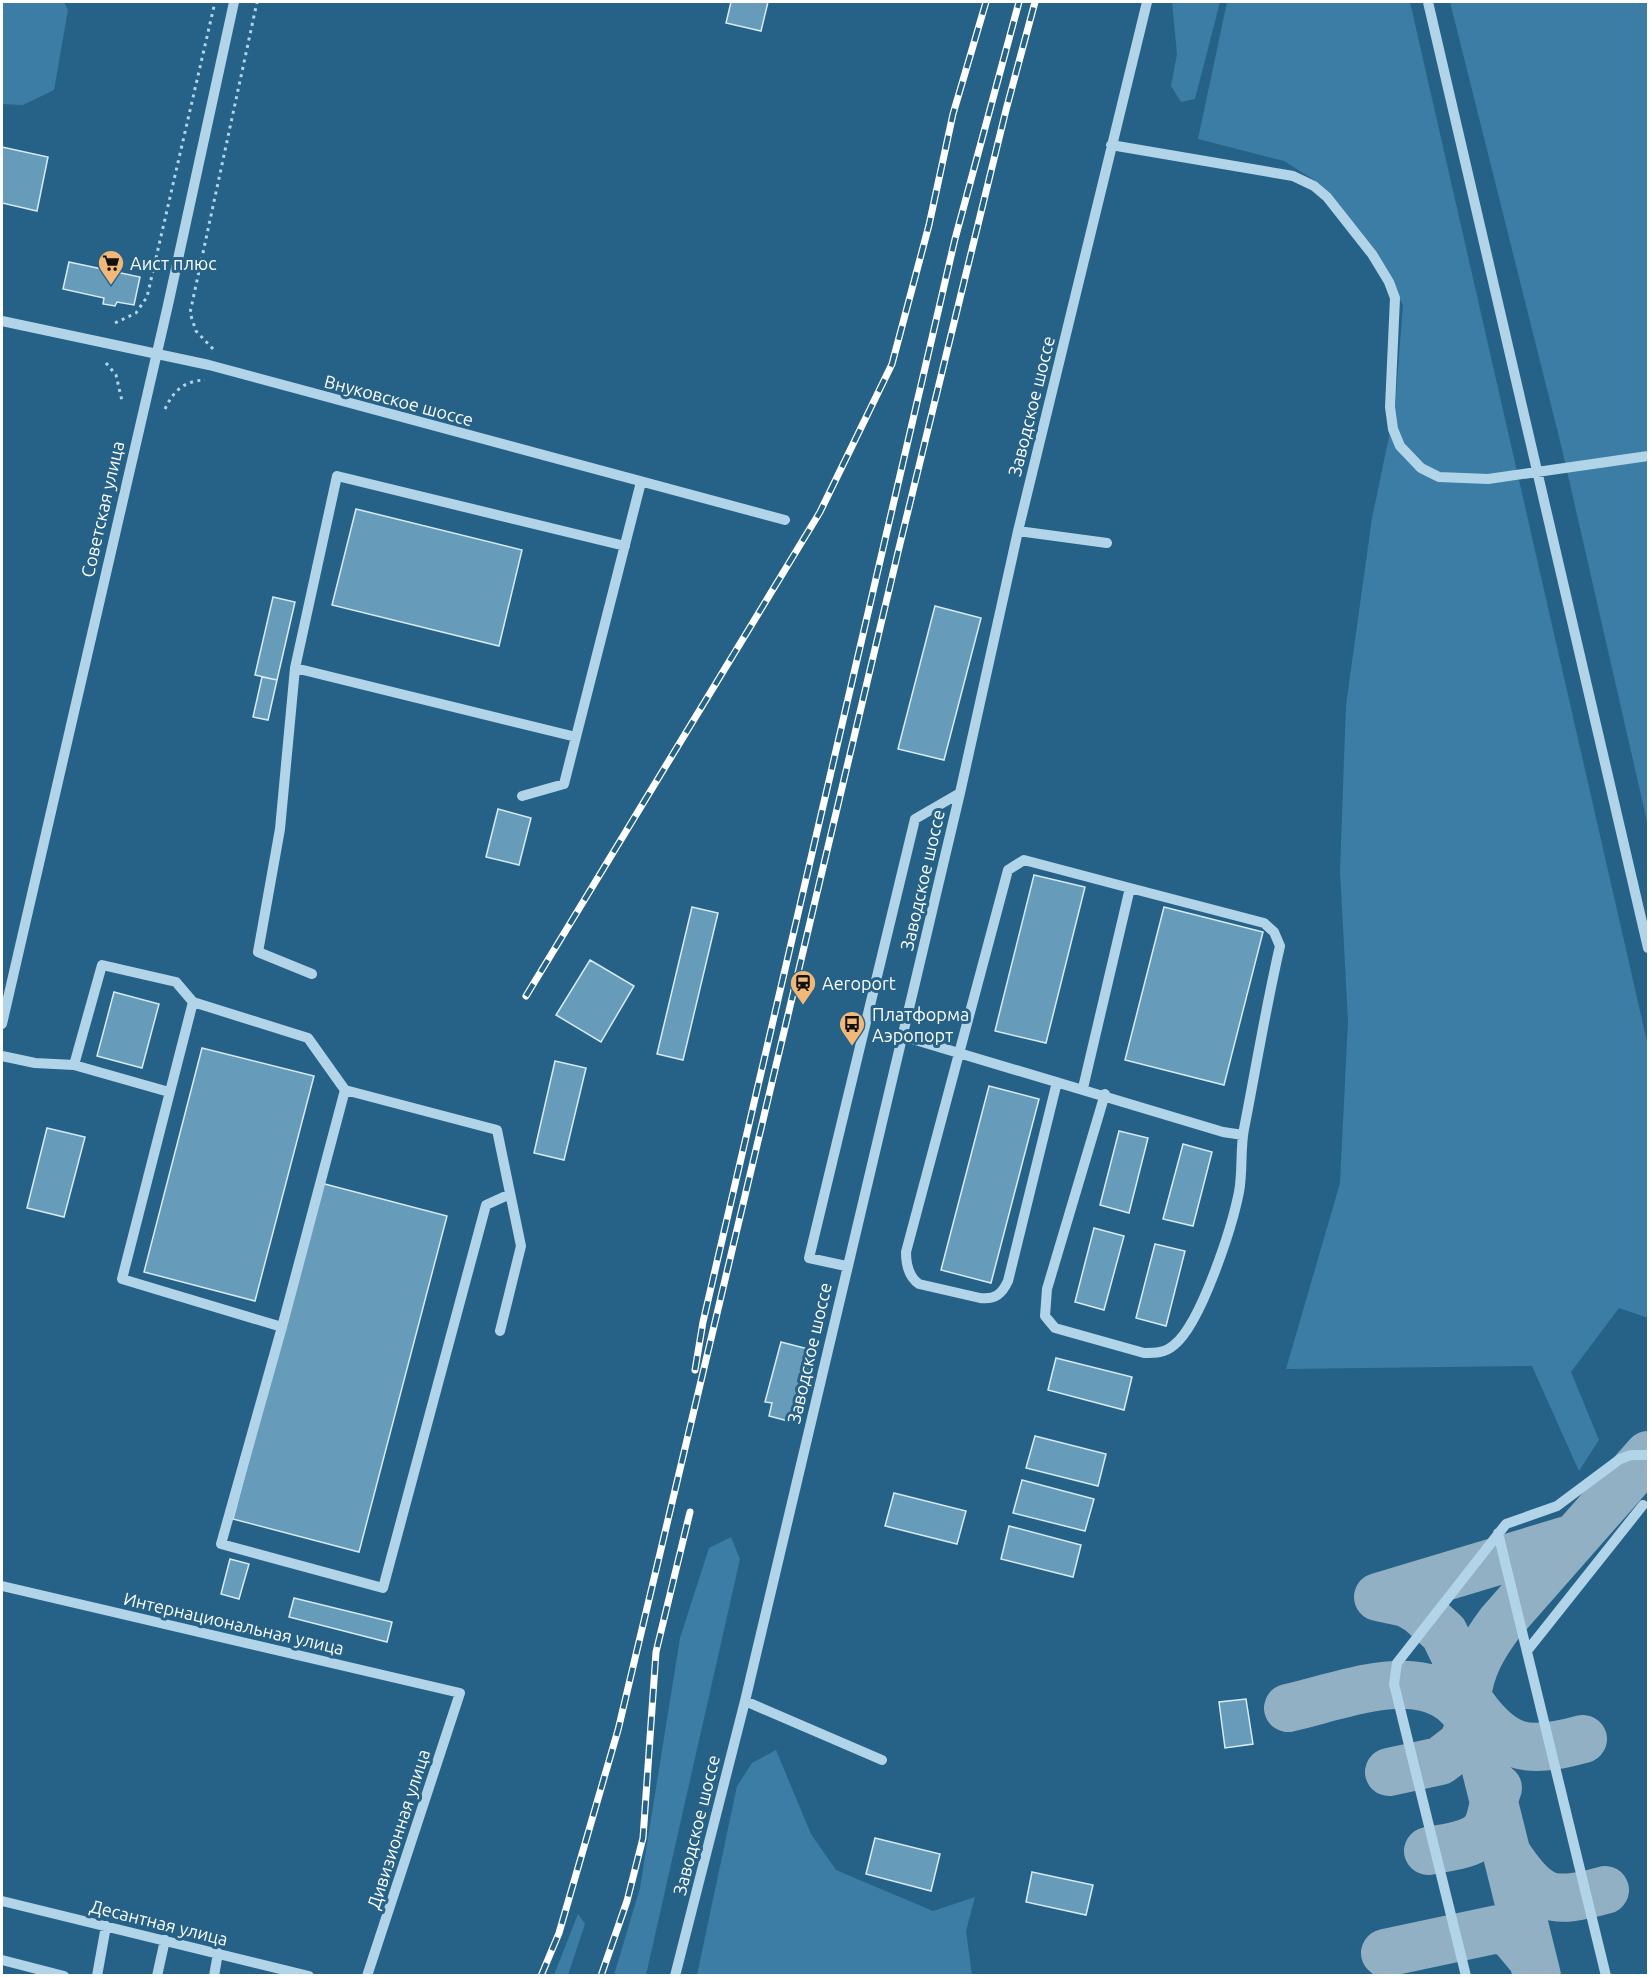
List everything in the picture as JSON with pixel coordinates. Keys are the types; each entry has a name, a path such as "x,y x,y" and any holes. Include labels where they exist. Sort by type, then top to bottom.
{"street":[{"name":"Советская улица","path":"2,1024 234,2"},
{"name":"Заводское шоссе","path":"675,1976 745,1701 846,1266 960,793 1018,531 1147,2"},
{"path":"1428,2 1648,948"},
{"path":"1111,146 1293,176 1314,186 1342,213 1372,254 1395,298 1390,407 1393,429 1400,446 1421,468 1439,477 1462,480 1536,473 1648,456"},
{"name":"Внуковское шоссе","path":"2,321 156,352 785,520"},
{"path":"312,974 258,952 280,829 295,668 337,476 625,546"},
{"path":"522,796 564,784 641,482"},
{"path":"1018,531 1107,543"},
{"path":"295,668 576,737"},
{"path":"846,1266 809,1258 915,819 960,793"},
{"path":"1057,1082 1004,1291 988,1299 919,1284 913,1280 906,1262 906,1252 1008,870 1014,864 1024,860 1264,923 1278,939 1280,946 1243,1135 1239,1191 1223,1249 1204,1296 1181,1339 1166,1351 1144,1353 1055,1328 1045,1316 1047,1289 1104,1094"},
{"path":"1083,1088 1130,888"},
{"path":"74,1065 102,965 176,982 193,1002 308,1038 345,1090 497,1130 521,1246 500,1331"},
{"path":"193,1002 122,1279 282,1327"},
{"path":"902,1036 1104,1094 1223,1132 1243,1135"},
{"path":"2,1056 35,1063 74,1065 169,1092"},
{"path":"345,1090 282,1327 220,1544 383,1588 486,1204 510,1194"},
{"path":"1466,1976 1394,1684 1397,1663 1498,1533 1513,1520 1557,1506 1620,1459 1631,1455 1648,1455"},
{"path":"1527,1651 1643,1505"},
{"path":"1498,1533 1606,1976"},
{"name":"Интернациональная улица","path":"2,1586 459,1693"},
{"name":"Дивизионная улица","path":"367,1976 459,1693"},
{"path":"745,1701 882,1760"},
{"name":"Десантная улица","path":"2,1901 309,1976"},
{"path":"97,1976 106,1926"},
{"path":"157,1976 165,1940"},
{"path":"214,1976 218,1953"},
{"path":"2,1960 64,1976"}],"path":[{"path":"115,323 136,313 147,297 215,2"},
{"path":"213,349 201,339 190,313 257,2"},
{"path":"106,363 119,383 122,401"},
{"path":"165,409 173,394 184,384 205,380"}],"shaded area":[{"path":"2,2 64,2 68,10 54,90 23,105 2,104"},
{"path":"1172,2 1220,2 1195,99 1181,102 1171,86 1177,54"},
{"path":"1227,2 1410,2 1648,1046 1648,1318 1619,1308 1571,1372 1599,1440 1579,1471 1532,1366 1286,1369 1340,1183 1348,1021 1340,871 1346,705 1372,518 1395,408 1403,305 1360,231 1314,180 1284,161 1198,139"},
{"path":"1450,2 1648,2 1648,826 1562,449"},
{"path":"731,1537 740,1559 646,1975 614,1975 640,1888 680,1638 709,1548"},
{"path":"776,1750 811,1834 836,1870 933,1911 975,1897 966,1931 972,1975 697,1975 737,1786 752,1763"},
{"path":"578,1914 585,1924 568,1975 554,1975"}],"building":[{"path":"731,2 768,2 761,31 726,23"},
{"path":"2,147 48,157 37,211 2,203"},
{"path":"69,262 140,277 134,305 117,302 115,306 103,304 104,298 63,289"},
{"path":"356,509 522,550 499,646 332,605"},
{"path":"273,597 295,602 277,680 255,675"},
{"path":"935,606 981,618 944,760 898,749"},
{"path":"262,677 277,680 268,720 253,717"},
{"path":"498,809 531,818 519,865 486,857"},
{"path":"1034,875 1085,887 1046,1043 995,1031"},
{"path":"692,907 718,913 683,1060 657,1054"},
{"path":"1164,907 1263,932 1224,1085 1125,1060"},
{"path":"590,960 634,986 601,1042 556,1015"},
{"path":"114,992 159,1004 142,1068 97,1056"},
{"path":"202,1048 314,1076 255,1301 144,1272"},
{"path":"555,1061 586,1068 564,1160 534,1153"},
{"path":"989,1086 1039,1099 991,1283 941,1270"},
{"path":"47,1128 85,1137 64,1217 27,1208"},
{"path":"1119,1131 1148,1138 1129,1213 1100,1205"},
{"path":"1183,1144 1212,1152 1193,1226 1163,1219"},
{"path":"321,1183 447,1216 359,1552 233,1519"},
{"path":"1094,1228 1124,1236 1104,1310 1075,1302"},
{"path":"1155,1244 1185,1251 1166,1326 1136,1318"},
{"path":"781,1342 816,1351 801,1411 796,1409 792,1422 769,1416 772,1403 765,1402"},
{"path":"1056,1358 1132,1377 1124,1410 1048,1390"},
{"path":"1035,1436 1106,1454 1098,1486 1026,1468"},
{"path":"1022,1480 1094,1499 1085,1531 1013,1513"},
{"path":"894,1493 966,1511 957,1544 885,1526"},
{"path":"1009,1526 1081,1545 1073,1577 1001,1559"},
{"path":"230,1559 249,1564 239,1599 221,1594"},
{"path":"294,1598 392,1622 387,1642 289,1617"},
{"path":"1246,1699 1253,1744 1225,1748 1219,1702"},
{"path":"875,1838 940,1854 931,1891 866,1874"},
{"path":"1032,1872 1093,1885 1086,1915 1026,1902"}],"taxiway":[{"path":"1583,1739 1545,1747 1530,1747 1504,1738 1492,1729 1467,1698 1471,1677 1478,1658 1501,1622 1648,1455"},
{"path":"1378,1597 1574,1538"},
{"path":"1378,1597 1406,1603 1420,1611 1444,1633 1460,1666 1472,1721 1462,1744 1440,1761 1389,1772"},
{"path":"1288,1708 1370,1688 1398,1685 1423,1687 1446,1696 1465,1714 1479,1742 1537,1976"},
{"path":"1428,1851 1462,1844 1484,1832 1490,1820 1498,1788"},
{"path":"1507,1854 1528,1882 1547,1895 1558,1898 1571,1897 1605,1890"},
{"path":"1385,1953 1498,1929 1512,1935 1532,1959"}],"railway":[{"path":"526,996 820,512 892,364 929,225 953,114 986,2"},
{"path":"695,1370 703,1322 955,239 1019,2"},
{"path":"541,1976 559,1933 618,1730 899,548 1006,110 1035,2"},
{"path":"601,1976 627,1901 643,1838 656,1652 690,1512"}],"place":[{"name":"Аист плюс","path":"111,286"},
{"name":"Aeroport","path":"803,1006"},
{"name":"Платформа Аэропорт","path":"852,1047"}]}
